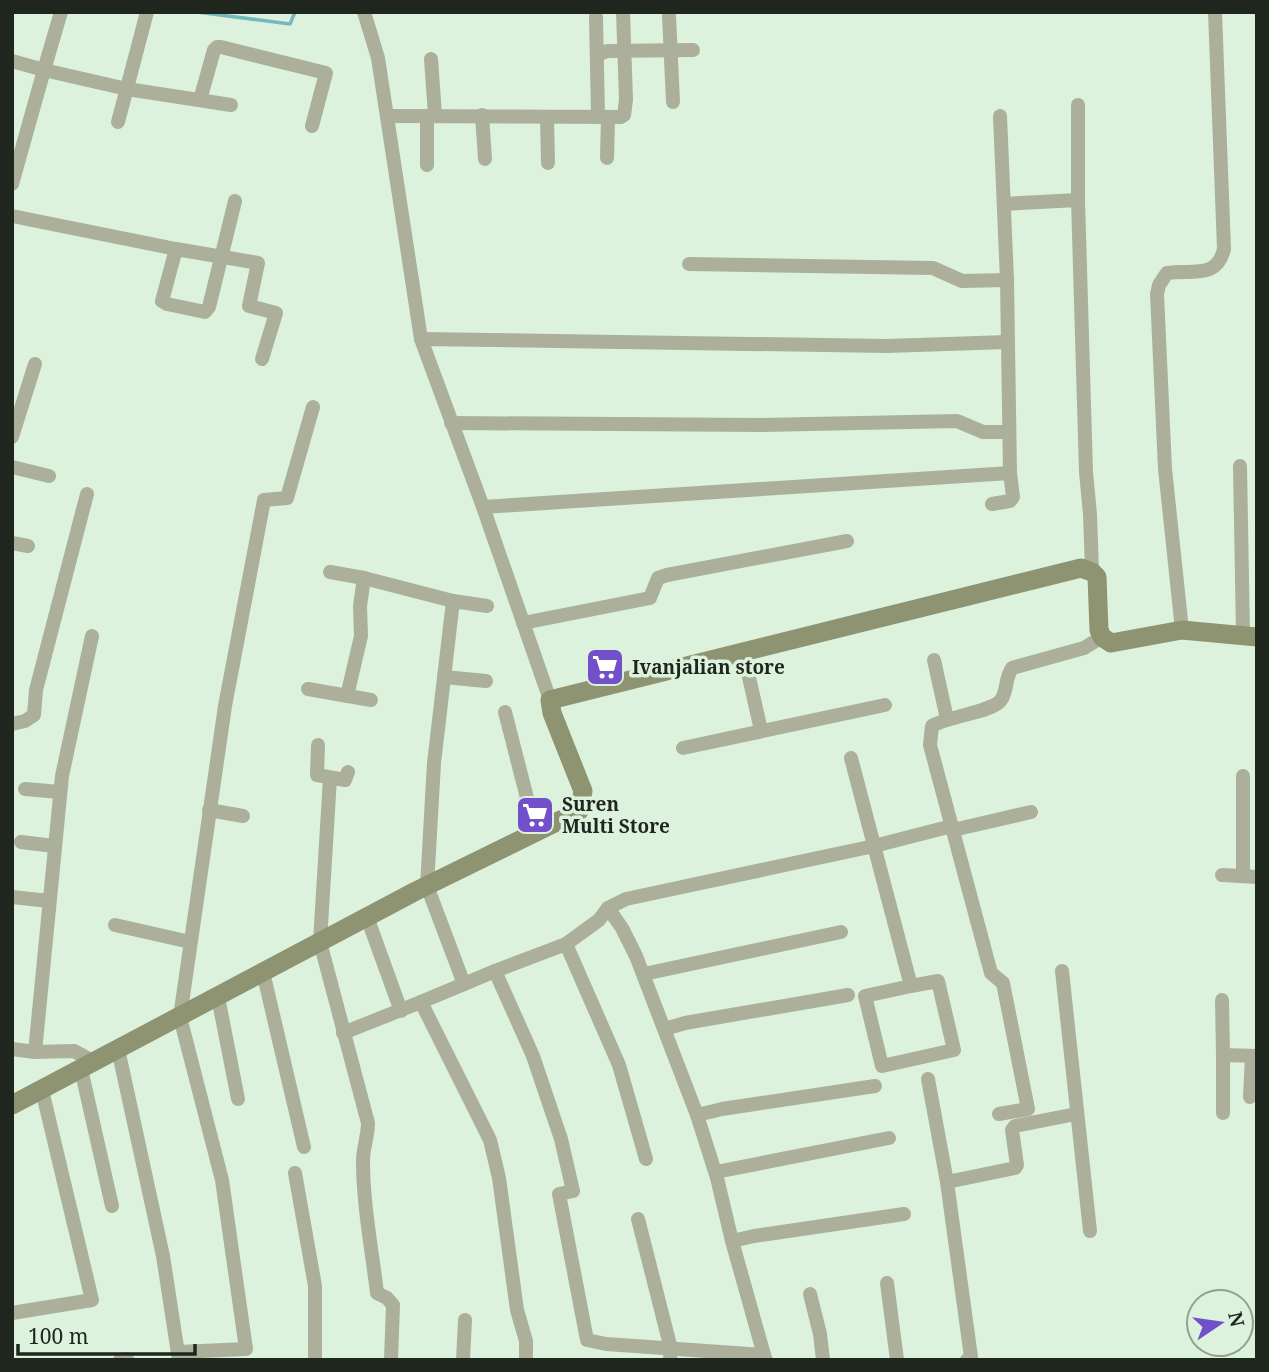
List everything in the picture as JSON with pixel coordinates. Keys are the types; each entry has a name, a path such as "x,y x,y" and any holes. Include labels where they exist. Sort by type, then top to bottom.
{"street":[{"path":"12,184 61,12"},
{"path":"118,122 147,12"},
{"path":"12,1105 367,917 579,811 583,791 552,713 550,700 483,507 421,339 377,58 363,12"},
{"path":"387,116 621,117 626,109 623,12"},
{"path":"1182,630 1164,470 1157,294 1167,273 1213,269 1219,264 1224,249 1215,12"},
{"path":"669,16 673,102"},
{"path":"596,17 597,58 607,158"},
{"path":"200,100 214,50 217,47 234,50 326,73 312,125"},
{"path":"597,58 608,51 693,50"},
{"path":"427,165 431,116 431,59"},
{"path":"12,61 127,89 232,105"},
{"path":"1079,106 1078,200 1091,572"},
{"path":"482,116 485,159"},
{"path":"992,503 1010,501 1013,497 1010,473 1007,280 1000,116"},
{"path":"547,117 548,163"},
{"path":"1004,204 1078,200"},
{"path":"176,249 162,301 205,312 209,307 235,201"},
{"path":"12,216 258,263 249,306 276,313 262,359"},
{"path":"689,264 920,267 933,268 962,281 1007,280"},
{"path":"421,339 887,346 1007,342"},
{"path":"12,437 34,364"},
{"path":"118,1049 163,1256 178,1356 246,1349 222,1180 180,1017 225,706 264,500 287,498 313,407"},
{"path":"451,423 760,425 957,421 983,432 1009,432"},
{"path":"550,700 1081,568 1097,577 1099,629 1102,637 1111,643 1182,630 1250,635 1240,466"},
{"path":"12,467 49,476"},
{"path":"483,507 1010,473"},
{"path":"12,724 25,721 34,715 36,690 87,494"},
{"path":"523,623 650,598 657,578 667,575 847,541"},
{"path":"12,543 28,546"},
{"path":"330,572 453,601 487,606"},
{"path":"347,696 361,636 360,606 364,578"},
{"path":"453,601 434,763 427,886 464,984"},
{"path":"35,1052 60,792 92,636"},
{"path":"999,1114 1028,1109 1003,983 991,973 930,745 932,726 997,705 1004,696 1006,677 1012,668 1084,648 1102,637"},
{"path":"743,651 761,730"},
{"path":"934,660 947,719"},
{"path":"444,677 486,681"},
{"path":"308,689 370,700"},
{"path":"683,747 885,705"},
{"path":"505,712 536,832"},
{"path":"318,745 316,771 320,777 345,780 348,772"},
{"path":"851,758 911,986"},
{"path":"1222,875 1250,876 1243,776"},
{"path":"330,778 320,942 368,1123 368,1135 363,1150 363,1173 377,1293 393,1305 391,1360"},
{"path":"25,789 60,792"},
{"path":"209,810 243,816"},
{"path":"343,1033 566,944 599,920 608,908 626,899 1031,812"},
{"path":"21,842 54,846"},
{"path":"12,897 49,901"},
{"path":"495,971 533,1056 561,1139 573,1191 559,1195 587,1340 670,1354 765,1357 732,1241 716,1172 697,1115 644,974 622,928 608,908"},
{"path":"367,917 401,1011"},
{"path":"115,925 190,942"},
{"path":"644,974 841,932"},
{"path":"566,944 619,1065 646,1160"},
{"path":"1062,971 1090,1231"},
{"path":"263,972 304,1147"},
{"path":"937,981 954,1050 882,1066 865,996 911,986 937,981"},
{"path":"665,1030 685,1023 848,995"},
{"path":"218,997 238,1099"},
{"path":"1222,1000 1223,1113"},
{"path":"421,1002 490,1140 499,1178 517,1310 526,1341 526,1360"},
{"path":"12,1049 35,1052 74,1051 88,1065 112,1206"},
{"path":"1223,1055 1255,1056 1250,1097"},
{"path":"928,1079 947,1182 971,1357 967,1360"},
{"path":"697,1115 875,1086"},
{"path":"12,1313 92,1300 42,1090"},
{"path":"947,1182 1015,1168 1017,1165 1012,1130 1015,1126 1076,1114"},
{"path":"716,1172 889,1138"},
{"path":"295,1173 315,1286 316,1360"},
{"path":"732,1241 904,1214"},
{"path":"638,1219 670,1354"},
{"path":"887,1283 897,1360"},
{"path":"810,1294 823,1360"},
{"path":"463,1360 465,1320"},
{"path":"605,1360 606,1344"},
{"path":"120,1360 127,1359"}],"waterway":[{"path":"197,12 290,24 295,12"}],"place":[{"name":"Ivanjalian store","path":"605,667"},
{"name":"Suren Multi Store","path":"535,815"}]}
